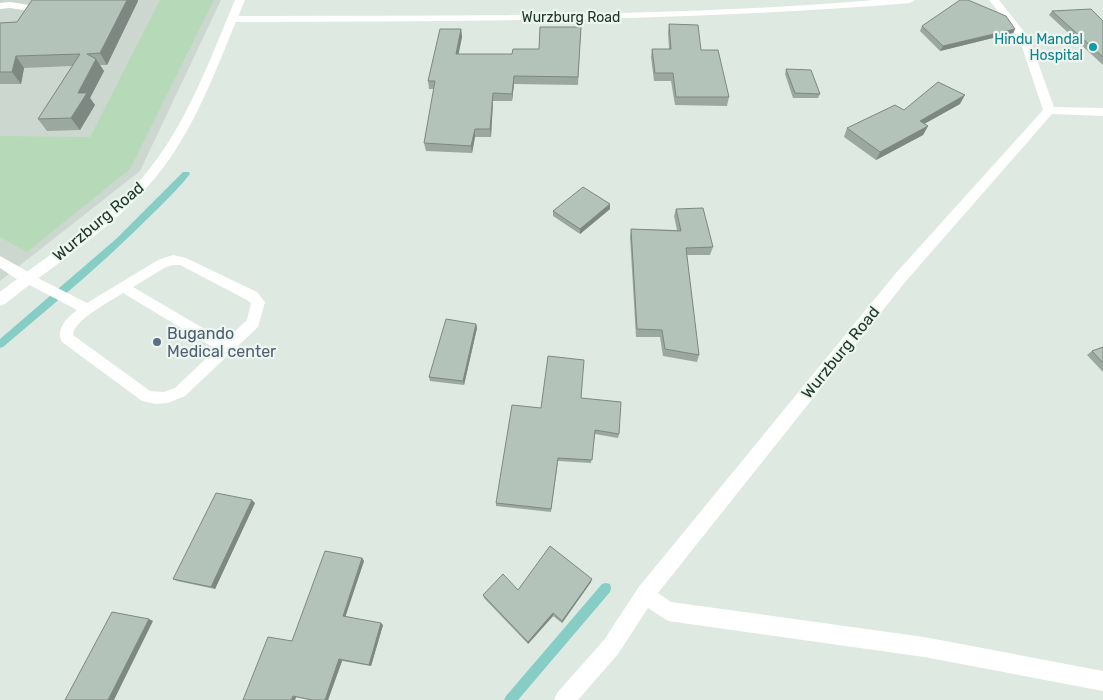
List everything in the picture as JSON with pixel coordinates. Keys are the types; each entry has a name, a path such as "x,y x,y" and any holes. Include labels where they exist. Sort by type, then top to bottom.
{"street":[{"name":"Wurzburg Road","path":"0,300 98,224 146,181 175,139 196,99 240,0"},
{"name":"Wurzburg Road","path":"232,19 659,16 754,12 910,0"},
{"path":"994,0 1024,38 1049,110 1103,112"},
{"path":"0,6 10,5 35,9"},
{"name":"Wurzburg Road","path":"564,700 611,647 645,595 901,277 1049,110"},
{"path":"0,261 28,278"},
{"path":"645,595 668,611 924,647 1103,681"}],"lane":[{"path":"173,260 182,261 252,296 258,302 253,323 180,392 171,397 158,399 147,397 67,338 66,331 69,325 87,309 162,262 173,260"},
{"path":"28,278 87,309"},
{"path":"123,287 226,348"}],"shaded area":[{"path":"0,0 221,0 140,171 0,281"}],"green space":[{"path":"160,0 214,0 130,169 27,252 0,237 0,136 90,137"}],"building":[{"path":"32,0 127,0 100,53 87,54 96,59 78,93 87,93 71,118 38,119 80,54 16,56 12,72 0,72 0,23 17,22"},
{"path":"960,0 968,0 1006,16 1015,29 943,46 922,26"},
{"name":"Hindu Mandal Hospital","path":"1091,9 1103,21 1103,57 1052,11"},
{"path":"669,24 698,25 701,50 718,50 729,97 676,97 673,73 655,73 652,49 671,49"},
{"path":"540,27 581,27 578,77 514,76 512,94 493,93 490,129 475,129 471,146 424,143 435,81 428,81 440,29 461,29 456,54 512,54 513,49 539,49"},
{"path":"786,69 811,70 820,94 795,93"},
{"path":"938,82 965,95 920,121 928,126 880,152 847,128 895,105 904,110"},
{"path":"583,187 610,204 580,229 553,211"},
{"path":"703,208 713,247 686,248 699,355 665,349 662,330 637,329 631,229 681,231 676,209"},
{"path":"446,319 476,324 463,381 429,377"},
{"path":"1103,347 1103,363 1092,351"},
{"path":"548,356 584,360 581,398 621,402 619,434 595,430 592,460 558,458 551,509 496,503 512,405 541,408"},
{"path":"216,493 252,500 211,587 173,579"},
{"path":"550,546 592,579 562,621 553,613 528,642 483,595 503,574 518,590"},
{"path":"325,551 362,558 343,616 381,623 369,665 339,659 325,700 312,700 293,696 291,700 243,700 268,637 292,641"},
{"path":"112,612 149,619 108,700 65,700"}],"waterway":[{"path":"0,344 142,220 186,174"},
{"path":"510,700 606,588"}],"place":[{"name":"Hindu Mandal Hospital","path":"1093,47"},
{"name":"Bugando Medical center","path":"157,342"}]}
